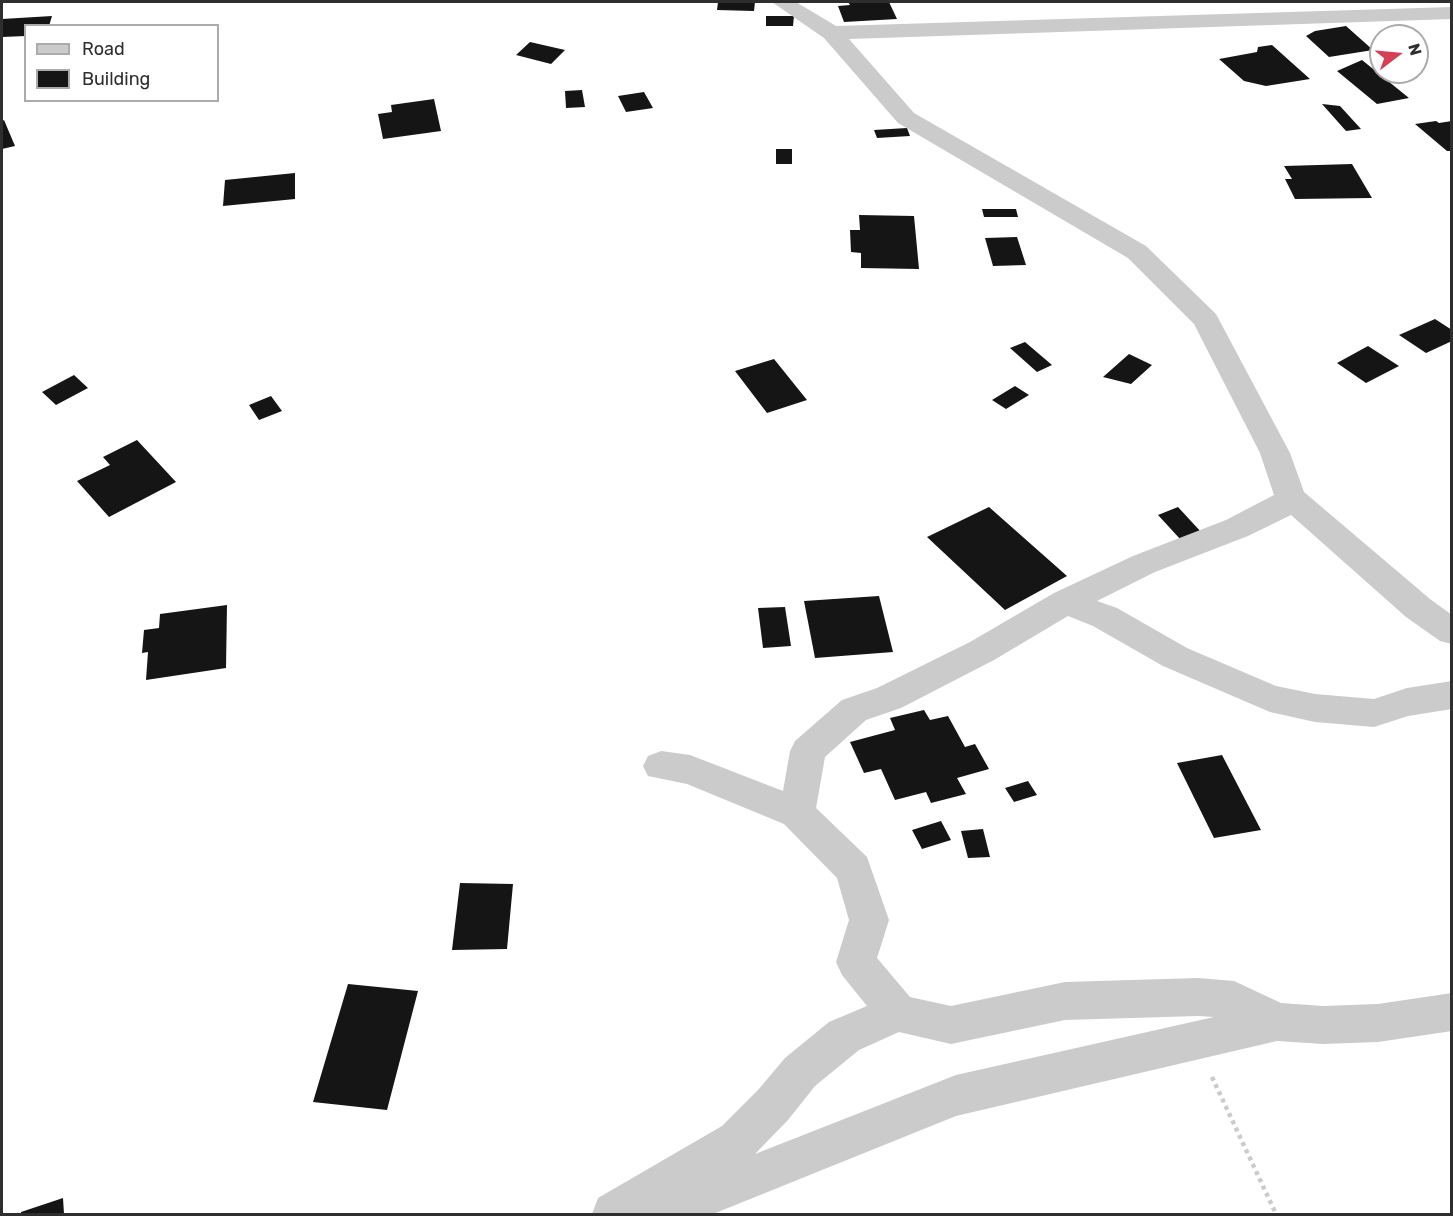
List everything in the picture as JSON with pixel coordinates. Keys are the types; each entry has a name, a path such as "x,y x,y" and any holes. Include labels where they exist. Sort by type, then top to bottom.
{"street":[{"path":"782,2 832,33 906,118 1137,252 1206,320 1275,453 1290,497 1418,608 1452,632"},
{"path":"832,33 1452,13"},
{"path":"797,813 808,751 854,710 889,698 982,651 1066,602 1144,564 1237,528 1280,507 1290,497"},
{"path":"1066,602 1105,617 1176,657 1270,698 1315,708 1374,713 1407,702 1452,695"},
{"path":"661,766 690,770 797,813 853,869 869,920 856,962 898,1013"},
{"path":"614,1215 737,1141 773,1105 800,1072 844,1036 898,1013 951,1024 1065,1001 1198,996 1234,1000 1277,1022"},
{"path":"658,1215 956,1096 1277,1022 1323,1025 1378,1023 1452,1012"}],"path":[{"path":"1195,1041 1276,1215"}],"building":[{"path":"718,2 755,2 754,11 717,10"},
{"path":"848,2 889,2 897,19 844,22 838,6 850,5"},
{"path":"52,16 50,24 24,24 24,36 2,37 2,19"},
{"path":"766,16 794,16 793,26 766,26"},
{"path":"1346,26 1369,46 1369,51 1329,57 1306,36 1315,31"},
{"path":"530,42 565,50 551,64 516,55"},
{"path":"1272,45 1310,79 1266,86 1244,81 1219,59 1257,52 1258,47"},
{"path":"1362,60 1369,66 1369,84 1392,84 1409,98 1377,104 1337,71"},
{"path":"582,90 585,107 566,108 565,91"},
{"path":"644,92 653,108 626,112 618,96"},
{"path":"434,99 441,131 383,139 378,114 392,112 391,105"},
{"path":"1322,104 1340,106 1361,129 1346,131"},
{"path":"4,120 15,146 2,149 2,121"},
{"path":"1436,121 1439,123 1452,121 1452,151 1447,151 1415,124"},
{"path":"907,128 910,136 877,138 874,130"},
{"path":"776,149 792,149 792,164 776,164"},
{"path":"1352,164 1372,198 1295,199 1285,179 1292,179 1284,166"},
{"path":"295,173 295,199 223,206 225,180"},
{"path":"982,209 1016,209 1018,217 984,217"},
{"path":"859,215 914,216 919,269 861,268 861,253 851,252 850,230 860,230"},
{"path":"1017,237 1026,265 993,266 985,238"},
{"path":"1435,319 1452,330 1452,341 1426,353 1399,335"},
{"path":"1025,342 1052,365 1037,372 1010,348"},
{"path":"1368,346 1399,366 1366,383 1337,363"},
{"path":"1129,354 1152,365 1131,384 1103,377"},
{"path":"774,359 807,400 767,413 735,371"},
{"path":"74,375 88,388 56,405 42,392"},
{"path":"1015,386 1029,395 1006,409 992,400"},
{"path":"271,396 282,411 259,420 249,405"},
{"path":"137,440 176,482 109,517 77,481 110,465 103,457"},
{"path":"989,507 1067,576 1005,610 927,537"},
{"path":"1178,507 1202,533 1181,540 1158,515"},
{"path":"879,596 893,652 815,658 804,601"},
{"path":"227,605 226,668 146,680 148,652 142,653 144,630 159,628 160,614"},
{"path":"785,607 791,646 763,648 758,608"},
{"path":"924,710 930,720 948,716 965,747 975,744 989,769 957,778 966,794 931,803 926,792 895,800 881,769 864,773 850,742 895,730 890,718"},
{"path":"1222,755 1261,830 1214,838 1177,763"},
{"path":"1028,781 1037,795 1014,802 1005,788"},
{"path":"941,821 951,840 922,849 912,830"},
{"path":"983,829 990,857 968,858 961,831"},
{"path":"460,883 513,884 507,949 452,950"},
{"path":"348,984 418,991 387,1110 313,1102"},
{"path":"63,1198 64,1214 21,1214 21,1212"}]}
